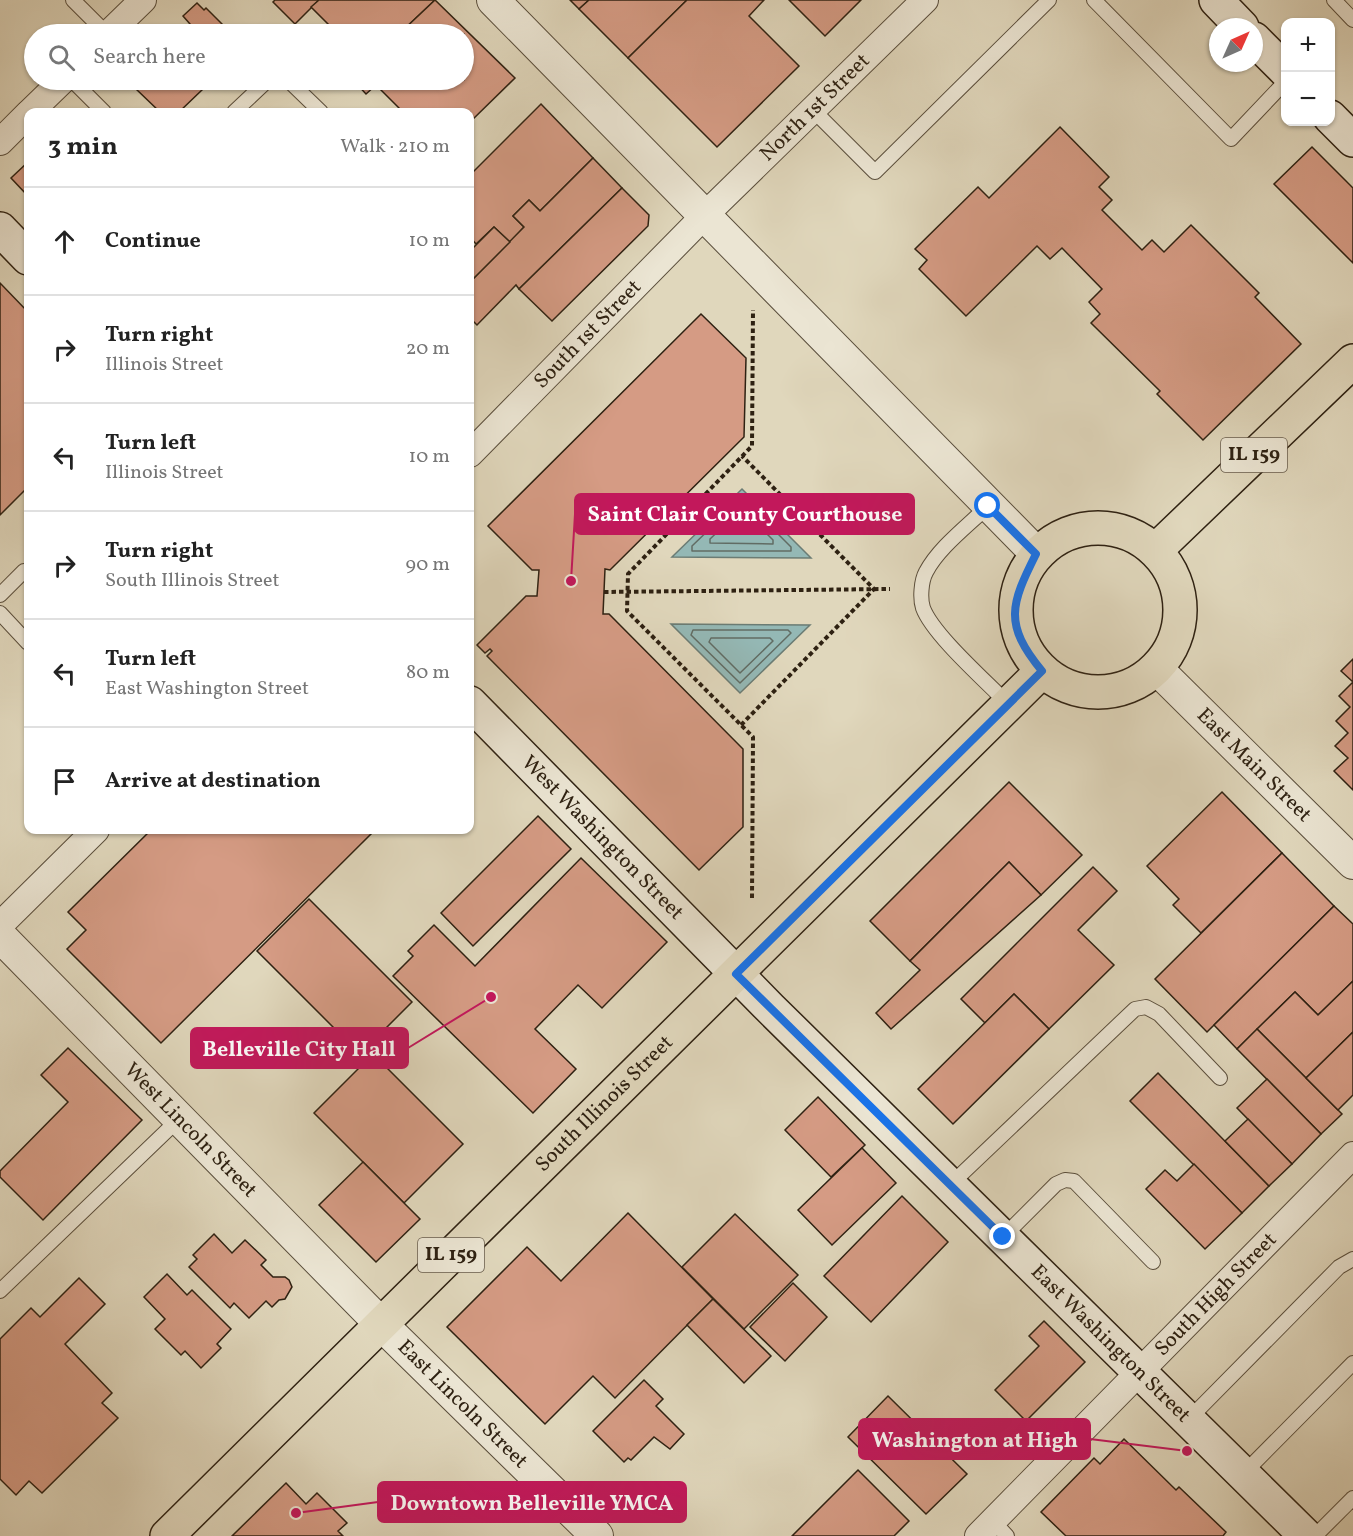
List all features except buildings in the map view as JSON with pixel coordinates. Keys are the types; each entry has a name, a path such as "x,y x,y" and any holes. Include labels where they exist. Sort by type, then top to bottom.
{"main road":[{"path":"1216,0 1233,18"},
{"path":"1263,48 1281,66"},
{"path":"1335,122 1353,140"},
{"path":"0,229 24,254"},
{"name":"IL 159","path":"1156,550 1353,361"},
{"path":"1099,528 1127,534 1156,550 1172,575 1179,603 1177,632 1165,658 1156,668 1144,678 1122,689 1094,693 1066,686 1042,671 1025,650 1016,623 1016,595 1036,554 1046,545 1071,532 1099,528"},
{"name":"South Illinois Street","path":"167,1536 1042,671"},
{"name":"West Washington Street","path":"474,707 736,974"},
{"name":"East Washington Street","path":"736,974 1306,1536"}],"street":[{"path":"118,24 143,0"},
{"path":"493,0 1036,554"},
{"name":"North 1st Street","path":"705,215 926,0"},
{"path":"34,108 53,90"},
{"path":"0,142 24,118"},
{"name":"South 1st Street","path":"474,450 705,215"},
{"name":"East Main Street","path":"1156,668 1353,863"},
{"path":"0,925 92,834"},
{"name":"West Lincoln Street","path":"0,936 381,1324"},
{"name":"South High Street","path":"993,1531 1141,1373 1353,1155"},
{"name":"East Lincoln Street","path":"381,1324 597,1536"}],"lane":[{"path":"73,0 98,24"},
{"path":"813,110 875,171 1049,0"},
{"path":"1094,0 1231,139 1281,86"},
{"path":"1334,0 1353,20"},
{"path":"82,90 100,108"},
{"path":"238,108 257,90"},
{"path":"298,90 317,108"},
{"path":"988,506 936,558 925,573 922,589 923,608 937,630 1008,704"},
{"path":"0,595 24,571"},
{"path":"0,613 24,639"},
{"path":"950,1185 1135,1008 1146,1007 1159,1014 1220,1078"},
{"path":"0,1290 179,1119"},
{"path":"1003,1237 1056,1184 1065,1180 1074,1181 1153,1262"},
{"path":"1188,1420 1340,1267 1353,1259"},
{"path":"1243,1474 1353,1363"},
{"path":"1315,1536 1353,1498"}],"path":[{"path":"752,898 753,737 627,611 628,574 752,446 753,309"},
{"path":"742,456 874,589"},
{"path":"741,725 874,589"},
{"path":"604,592 890,590"}],"water":[{"path":"742,489 811,558 672,557"},
{"path":"671,624 810,625 740,693"}],"place":[{"name":"Saint Clair County Courthouse","path":"571,581"},
{"name":"Belleville City Hall","path":"491,997"},
{"name":"Washington at High","path":"1187,1451"},
{"name":"Downtown Belleville YMCA","path":"296,1513"}],"route":[{"path":"988,506 1036,554 1016,595 1016,623 1025,650 1042,671 736,974 1003,1237"}]}
